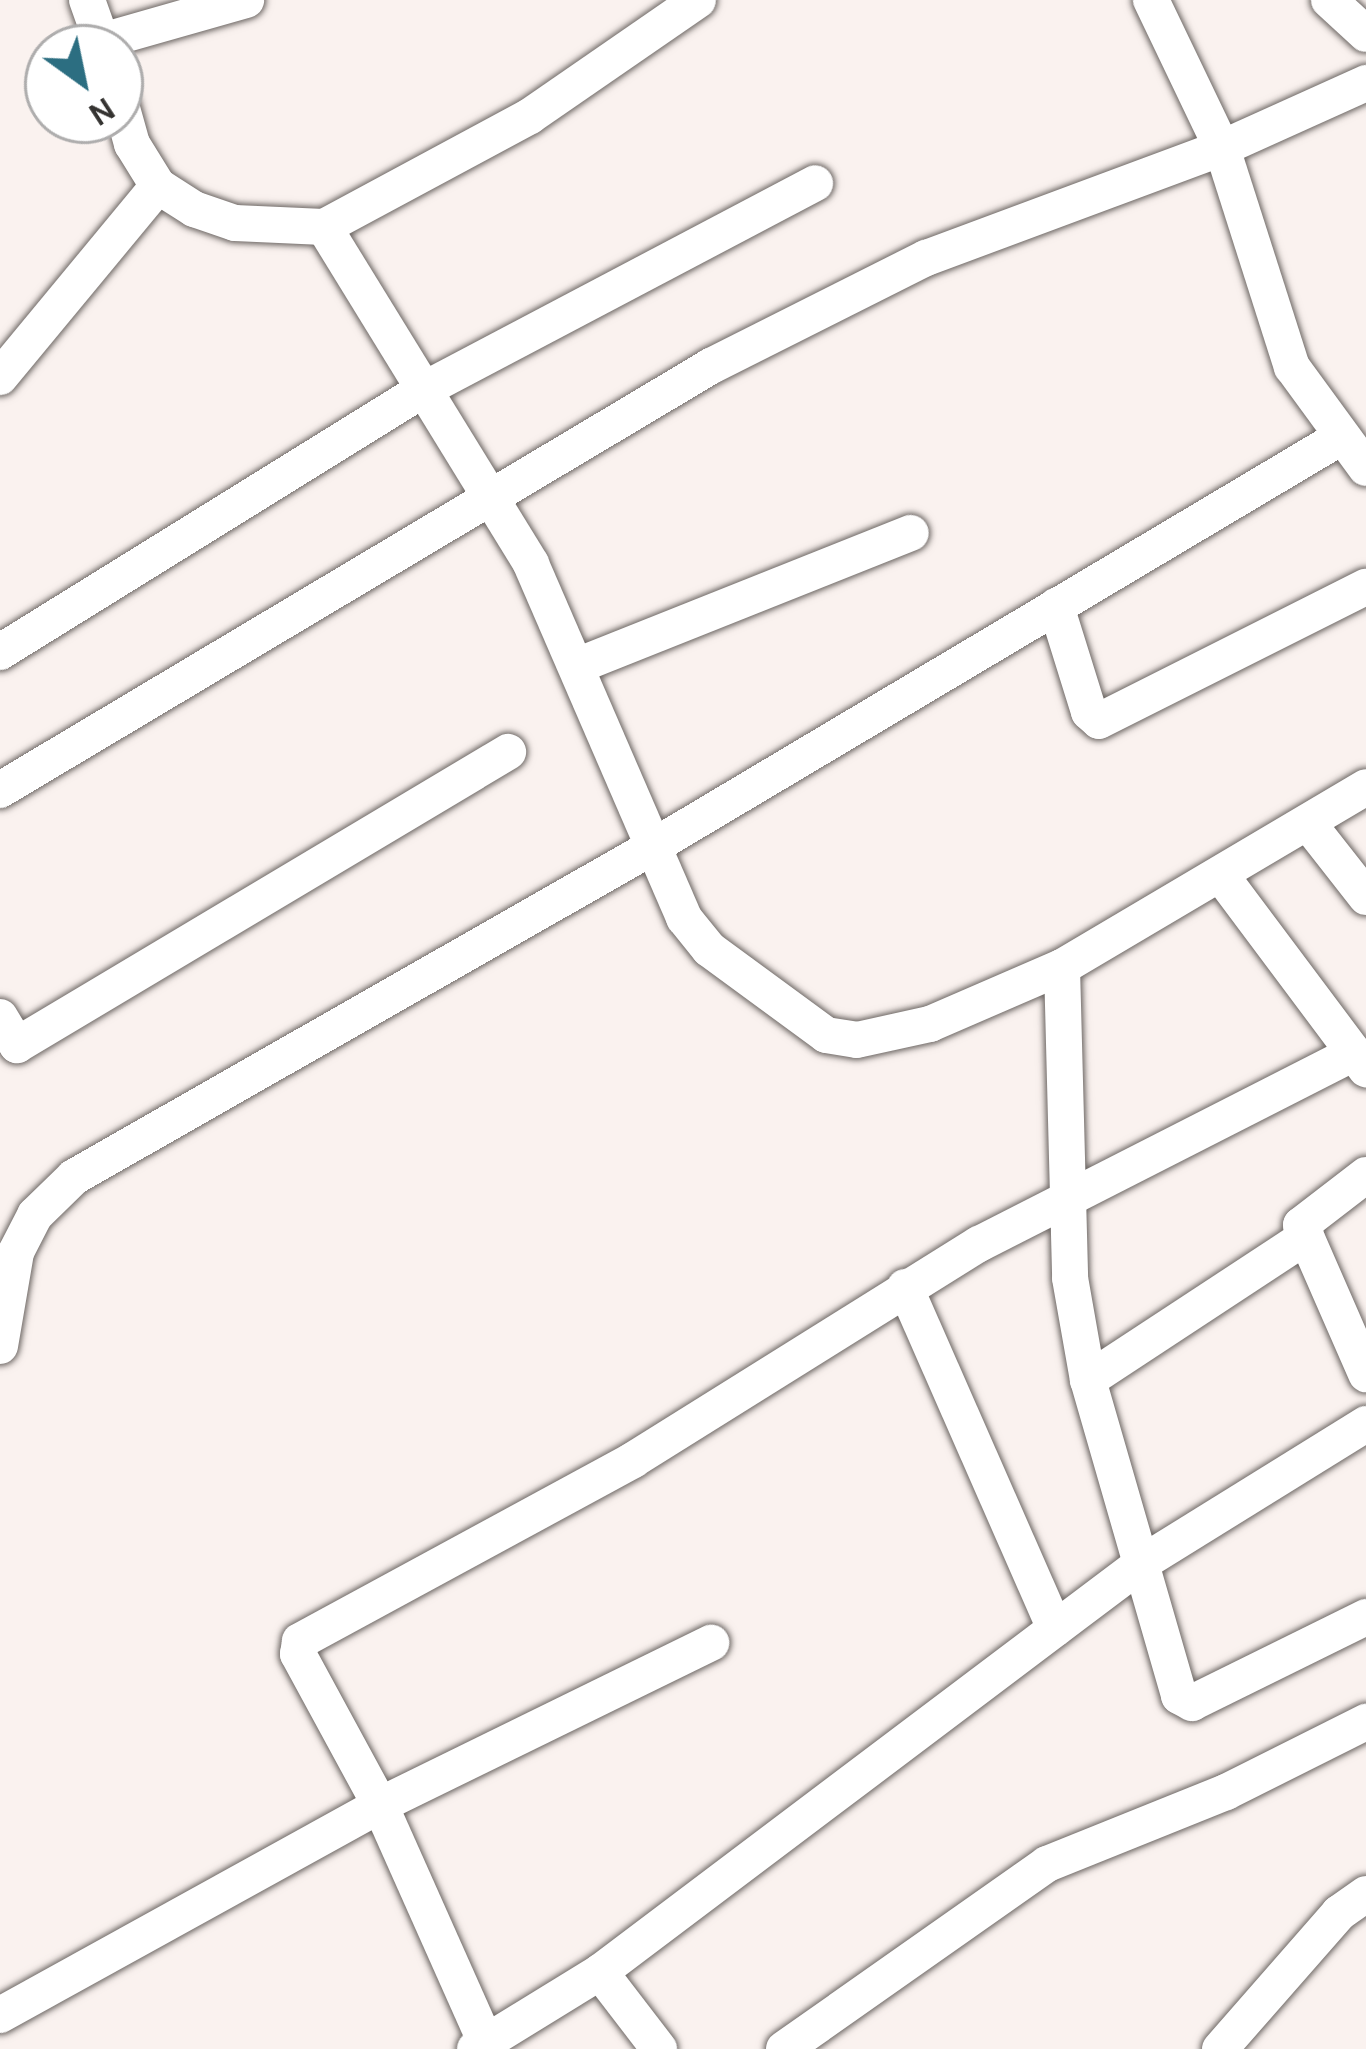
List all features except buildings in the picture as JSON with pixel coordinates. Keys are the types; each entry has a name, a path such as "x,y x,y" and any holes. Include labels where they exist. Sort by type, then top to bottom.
{"street":[{"path":"144,31 246,0"},
{"path":"139,144 158,186 235,223 324,227 530,116 698,0"},
{"path":"1150,0 1222,148 1272,324 1338,439 1366,468"},
{"path":"1330,0 1366,34"},
{"path":"0,790 711,366 926,258 1222,148 1366,82"},
{"path":"0,652 425,389 815,183"},
{"path":"0,377 158,186"},
{"path":"324,227 492,498 579,665 649,849 709,949 840,1040 930,1024 1062,967 1223,878 1366,787"},
{"path":"0,1346 16,1252 35,1215 74,1177 649,849 1338,439"},
{"path":"579,665 911,532"},
{"path":"1056,606 1089,712 1100,721 1366,587"},
{"path":"0,1017 17,1045 508,752"},
{"path":"1308,823 1366,897"},
{"path":"1223,878 1360,1061 1068,1195 904,1287 633,1460 300,1641 298,1654 380,1805 480,2046 600,1972 1145,1561 1366,1424"},
{"path":"1062,967 1070,1278 1088,1381 1184,1703 1366,1617"},
{"path":"1366,1175 1304,1220 1306,1237 1366,1374"},
{"path":"1088,1381 1306,1237"},
{"path":"904,1287 1055,1628"},
{"path":"0,2015 380,1805 711,1643"},
{"path":"784,2049 1047,1864 1226,1792 1366,1722"},
{"path":"1220,2049 1339,1913 1366,1894"},
{"path":"600,1972 658,2049"}]}
